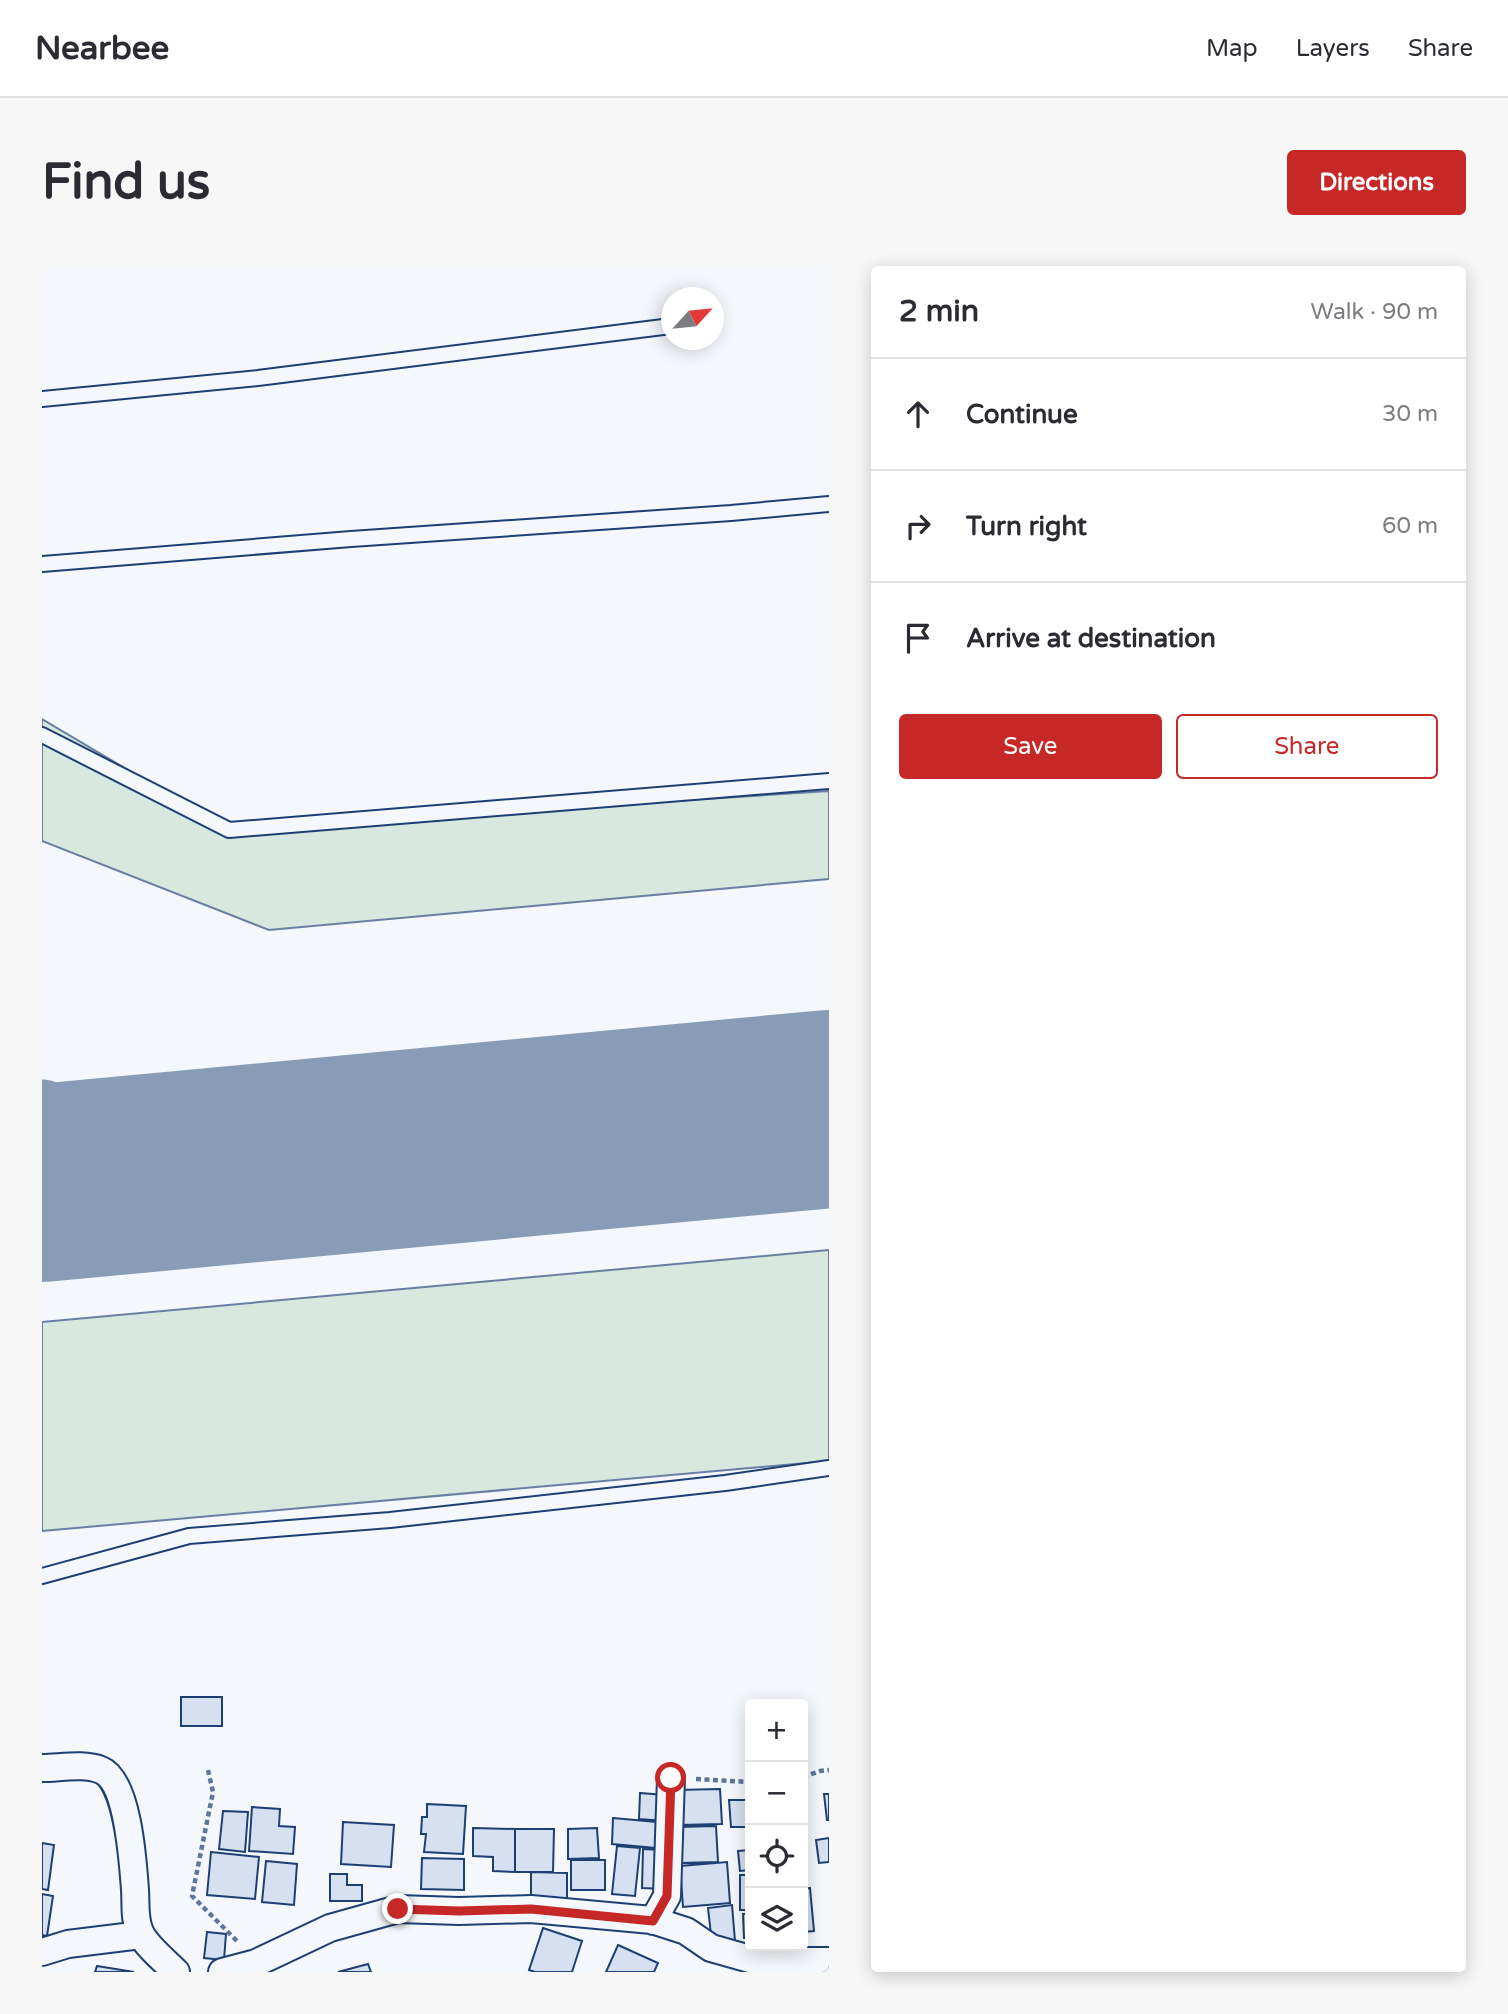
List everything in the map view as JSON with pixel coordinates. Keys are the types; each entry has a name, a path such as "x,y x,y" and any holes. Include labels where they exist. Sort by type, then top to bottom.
{"street":[{"path":"42,1768 91,1767 104,1771 114,1782 128,1830 136,1919 141,1935 176,1972"},
{"path":"653,1921 667,1896 671,1778"},
{"path":"222,1972 256,1963 330,1928 398,1909 531,1909 653,1921 686,1931 710,1948 757,1961 829,1961"},
{"path":"42,1952 68,1944 141,1935"}],"lane":[{"path":"42,399 258,378 661,327"},
{"path":"42,565 351,538 829,504"},
{"path":"42,735 229,830 829,781"},
{"path":"42,1576 189,1536 430,1515 725,1483 829,1468"}],"path":[{"path":"208,1770 213,1792 192,1896 256,1963"},
{"path":"808,1775 829,1770"},
{"path":"671,1778 745,1782"}],"shaded area":[{"path":"42,719 229,830 829,791 829,879 269,930 42,841"},
{"path":"829,1250 829,1461 42,1531 42,1322"}],"building":[{"path":"181,1697 222,1697 222,1726 181,1726"},
{"path":"720,1789 722,1824 677,1825 676,1790"},
{"path":"640,1793 665,1795 664,1821 639,1819"},
{"path":"824,1794 829,1794 829,1820 827,1820"},
{"path":"729,1800 745,1800 745,1827 731,1827"},
{"path":"427,1804 466,1806 463,1854 424,1852 426,1834 421,1834 422,1817 427,1817"},
{"path":"252,1807 280,1809 279,1826 295,1827 293,1854 249,1851"},
{"path":"223,1811 248,1812 245,1852 219,1849"},
{"path":"613,1818 657,1822 656,1848 612,1844"},
{"path":"343,1822 394,1825 391,1867 341,1864"},
{"path":"716,1826 718,1862 679,1863 677,1827"},
{"path":"473,1828 515,1829 515,1872 493,1871 493,1857 473,1856"},
{"path":"597,1828 599,1858 568,1859 568,1829"},
{"path":"515,1829 554,1829 553,1872 515,1872"},
{"path":"829,1838 829,1862 819,1863 816,1840"},
{"path":"42,1843 54,1845 48,1890 42,1889"},
{"path":"617,1846 640,1848 635,1896 612,1894"},
{"path":"643,1849 662,1850 665,1889 642,1888"},
{"path":"745,1850 745,1870 740,1871 738,1851"},
{"path":"211,1852 259,1857 255,1899 207,1895"},
{"path":"422,1858 464,1859 464,1890 421,1889"},
{"path":"571,1860 605,1860 605,1890 571,1890"},
{"path":"266,1861 297,1864 294,1905 262,1902"},
{"path":"727,1862 730,1903 683,1907 680,1866"},
{"path":"531,1872 567,1873 567,1898 531,1898"},
{"path":"330,1874 347,1874 347,1885 362,1885 362,1901 330,1901"},
{"path":"740,1875 745,1875 745,1910 740,1910"},
{"path":"808,1888 814,1931 808,1932"},
{"path":"42,1894 53,1896 47,1936 42,1935"},
{"path":"732,1905 735,1941 712,1943 708,1908"},
{"path":"743,1914 745,1914 745,1938"},
{"path":"543,1928 582,1941 572,1972 529,1970"},
{"path":"207,1932 226,1934 224,1960 204,1958"},
{"path":"618,1945 658,1963 654,1972 606,1972"},
{"path":"368,1964 371,1972 338,1972"},
{"path":"97,1966 134,1972 95,1972"}],"taxiway":[{"path":"42,1119 112,1153 159,1164 206,1167"}],"runway":[{"path":"42,1183 829,1109"}],"route":[{"path":"398,1909 531,1909 653,1921 667,1896 671,1778"}]}
